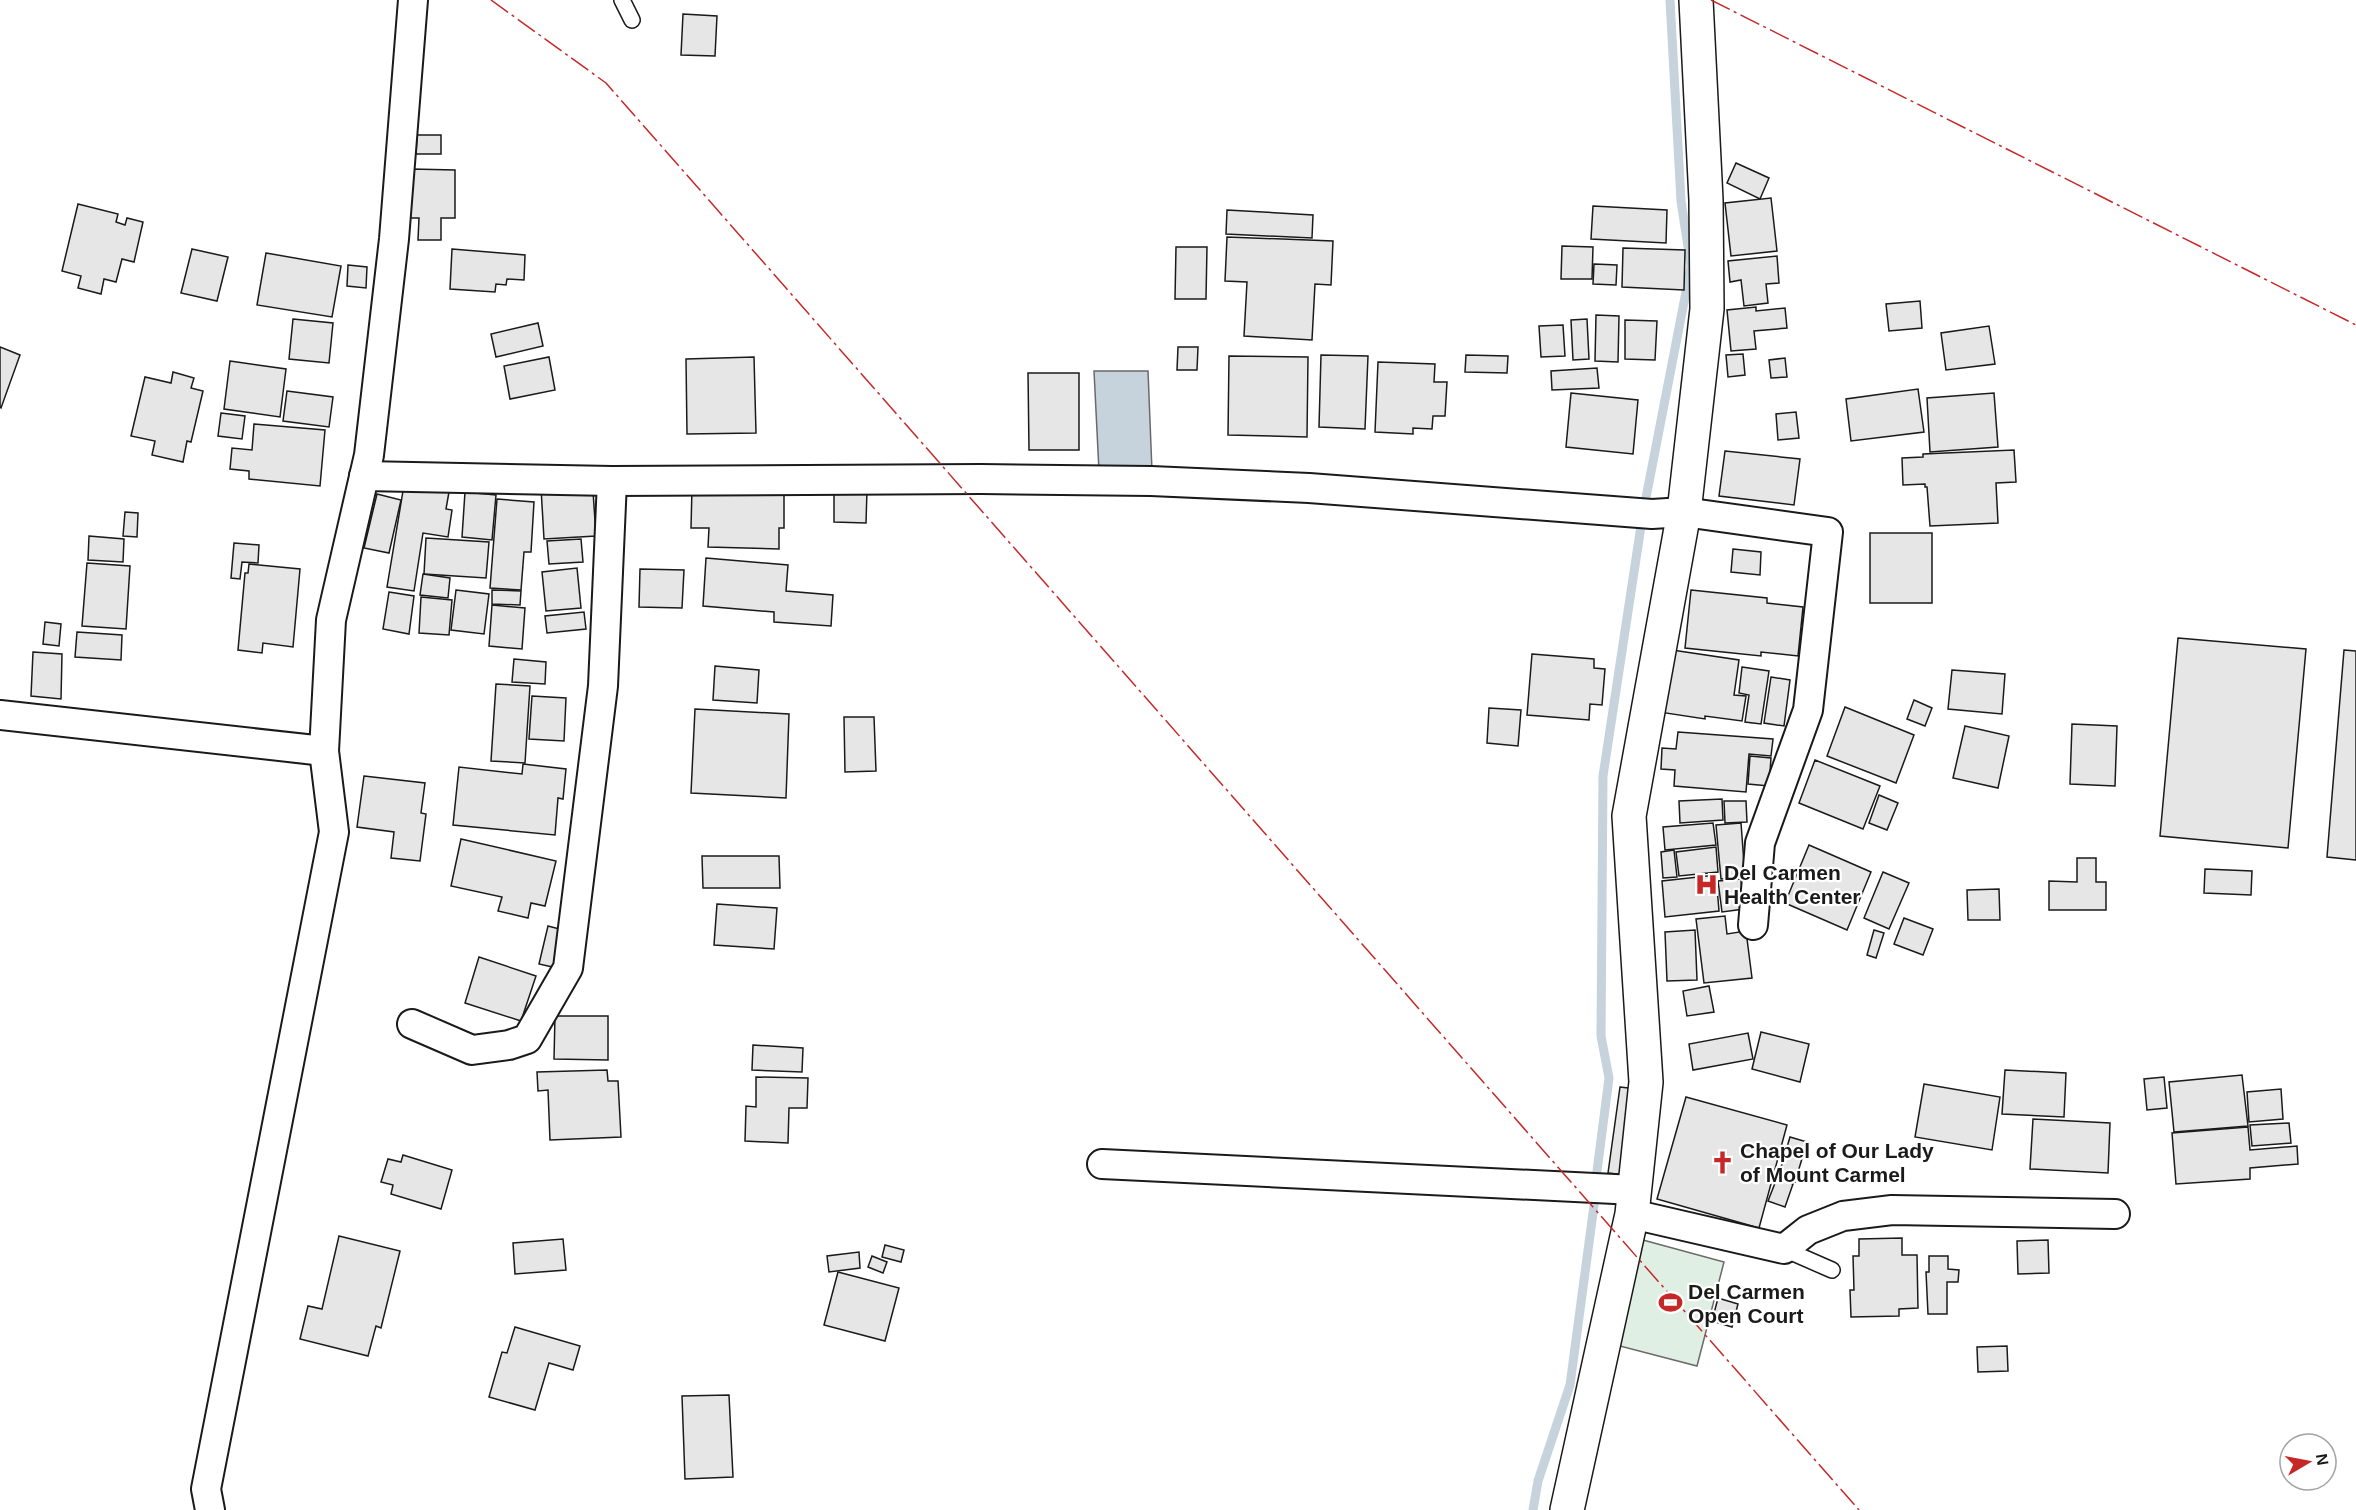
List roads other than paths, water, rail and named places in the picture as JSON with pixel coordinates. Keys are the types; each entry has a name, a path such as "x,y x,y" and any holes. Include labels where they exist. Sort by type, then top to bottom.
{"street":[{"path":"210,1510 206,1489 334,832 324,751 331,620 369,455 394,239 412,0"},
{"path":"1567,1510 1633,1202 1646,1082 1629,816 1684,512 1707,309 1706,201 1696,0"},
{"path":"364,476 612,481 981,479 1151,481 1309,488 1652,514 1684,512 1828,532 1808,710 1760,843 1753,925"},
{"path":"412,1024 472,1050 518,1042 526,1039 568,968 603,686 612,481"},
{"path":"0,715 324,751"},
{"path":"1102,1164 1633,1202 1784,1249 1808,1230 1843,1216 1892,1210 2115,1215"}],"lane":[{"path":"622,0 632,20"},
{"path":"1784,1249 1832,1270"}],"waterway":[{"path":"1644,508 1691,266 1681,201 1670,0"},
{"path":"1597,1171 1609,1078 1601,1036 1603,776 1641,526"},
{"path":"1533,1510 1538,1481 1570,1385 1595,1198"}],"place":[{"name":"Del Carmen Health Center","path":"1706,884"},
{"name":"Chapel of Our Lady of Mount Carmel","path":"1722,1162"},
{"name":"Del Carmen Open Court","path":"1670,1303"}]}
